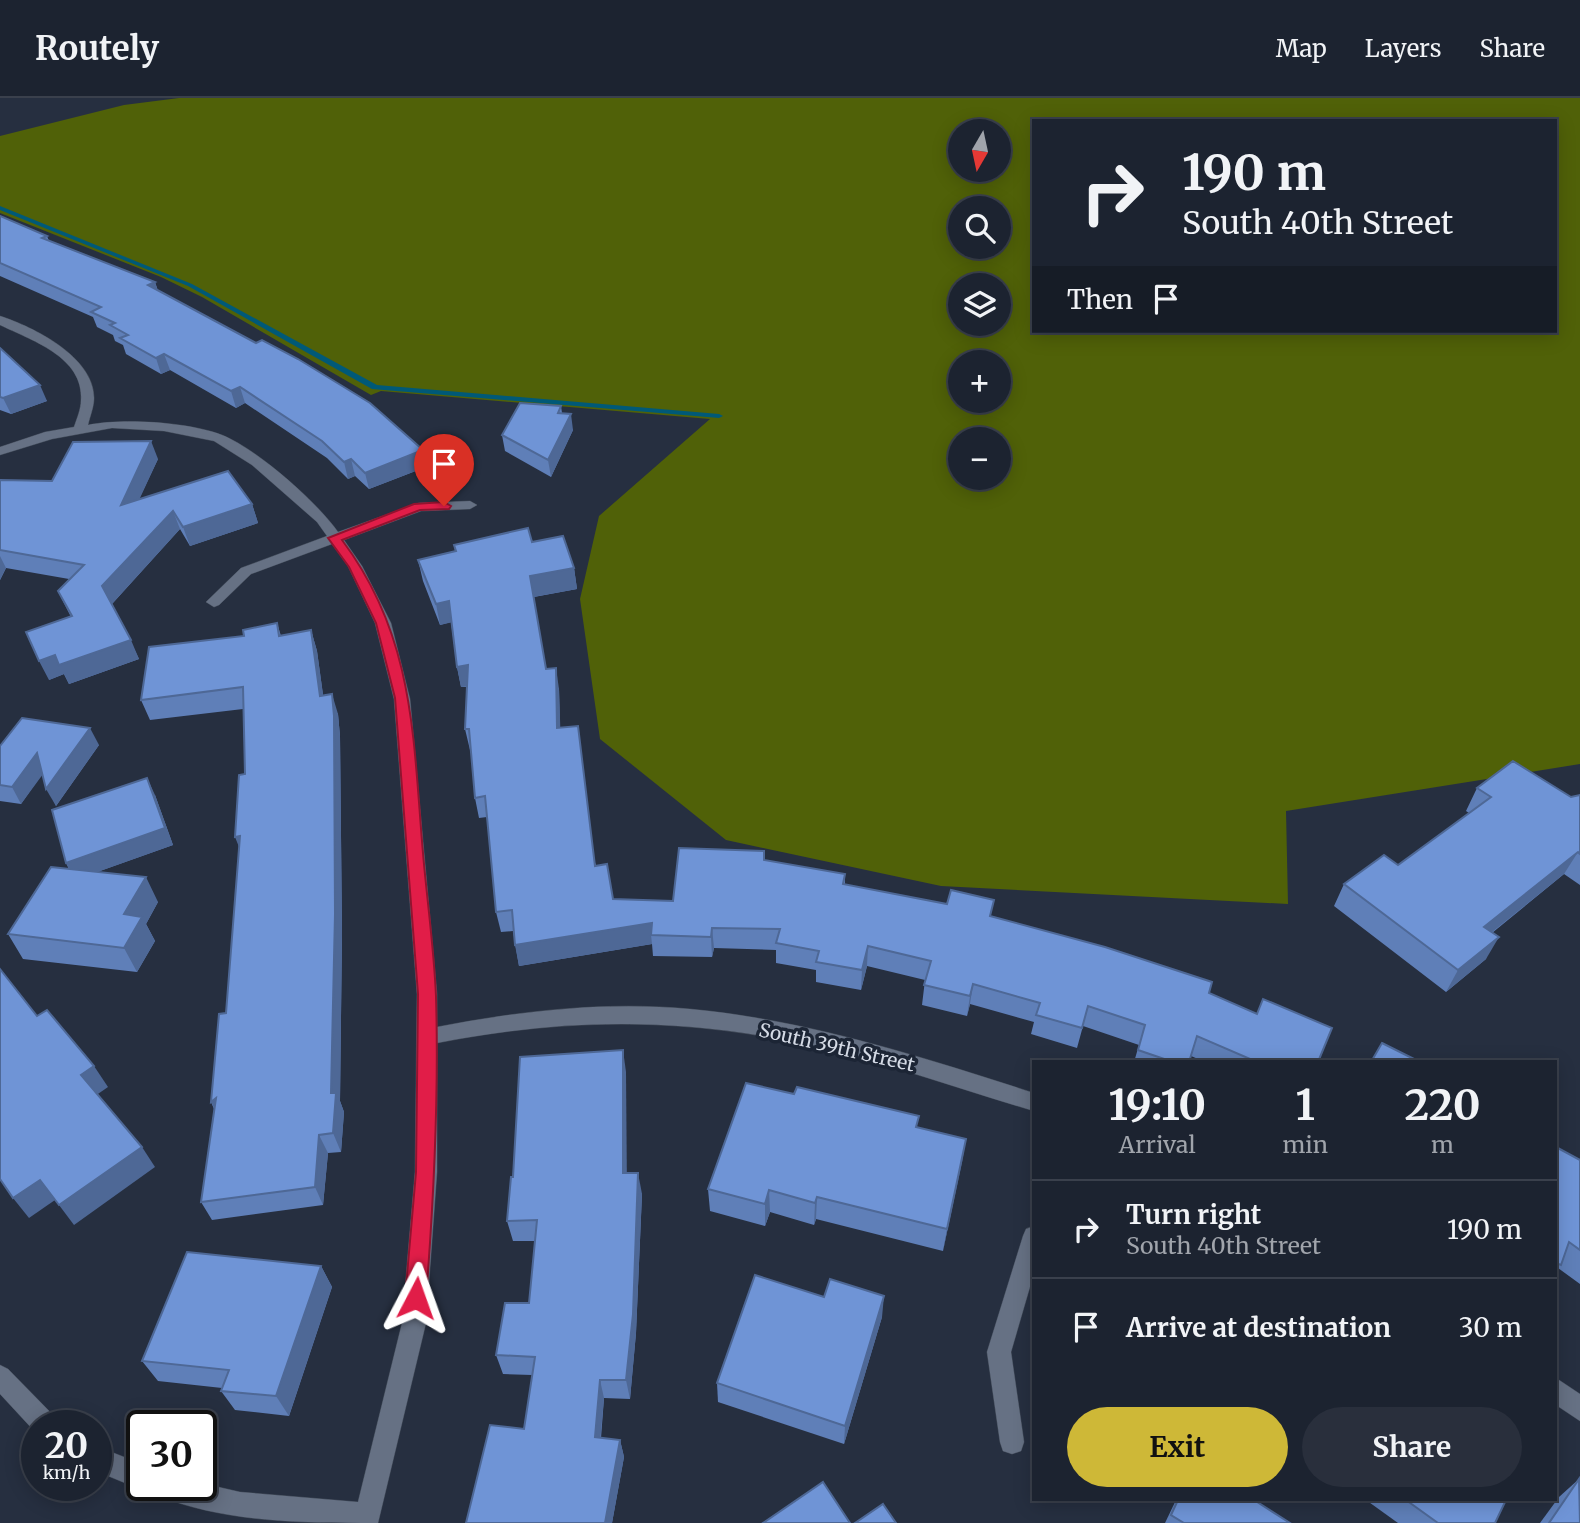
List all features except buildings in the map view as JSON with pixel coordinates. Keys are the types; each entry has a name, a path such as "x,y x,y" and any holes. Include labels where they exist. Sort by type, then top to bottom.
{"street":[{"path":"0,320 63,353 80,371 88,396 80,430"},
{"path":"0,452 50,435 112,425 151,427 218,438 257,462 322,519 355,566 383,623 402,698 427,994 426,1172 414,1323 366,1519 240,1505 217,1499"},
{"path":"214,602 246,571 419,507 470,505"},
{"name":"South 39th Street","path":"427,1037 529,1019 580,1015 690,1017 793,1033 928,1068 1032,1101"},
{"path":"1012,1442 999,1352 1032,1243"},
{"path":"0,1377 31,1410"},
{"path":"1557,1391 1580,1409"}],"green space":[{"path":"179,98 1580,98 1580,764 1286,811 1288,904 941,886 726,840 600,739 580,599 599,516 710,419 381,391 371,395 202,297 161,277 0,213 0,136 124,105"}],"waterway":[{"path":"0,208 190,285 375,387 719,416"}],"route":[{"path":"416,1298 426,1172 427,994 408,753 402,698 383,623 355,566 335,538 419,507 444,506"}]}
